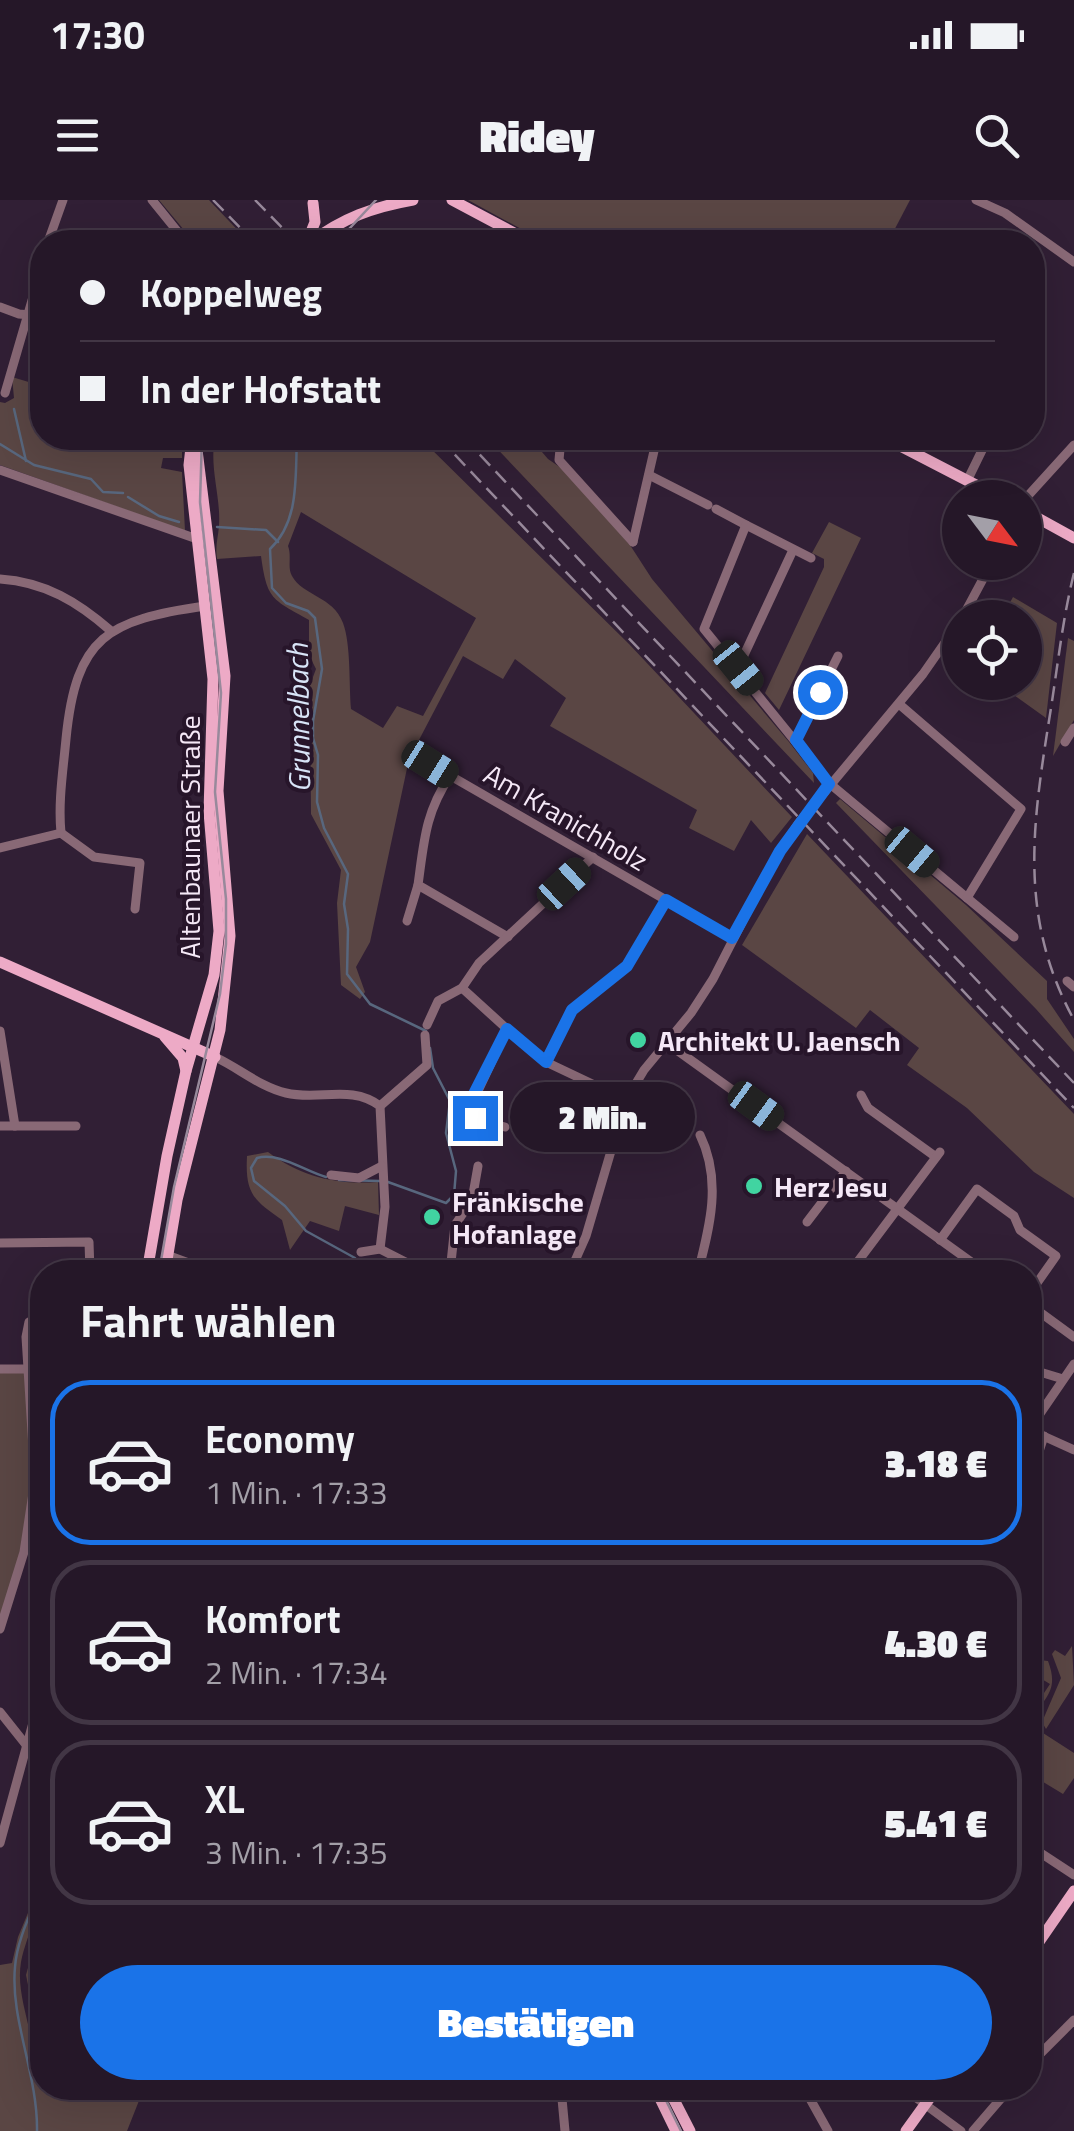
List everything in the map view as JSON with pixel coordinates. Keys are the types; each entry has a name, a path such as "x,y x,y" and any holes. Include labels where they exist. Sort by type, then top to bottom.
{"main road":[{"path":"327,230 371,208 413,200"},
{"path":"452,200 508,230"},
{"path":"312,201 330,228"},
{"path":"312,201 312,230"},
{"name":"Altenbaunaer Straße","path":"166,1260 177,1200 214,1057 230,936 218,791 224,676 189,465 191,450"},
{"path":"909,450 968,479"},
{"path":"1042,520 1074,538"},
{"name":"Altenbaunaer Straße","path":"149,1260 186,1071 214,975 219,931 208,812 213,679 202,540"},
{"path":"0,962 214,1057"},
{"path":"162,1034 183,1058 186,1071"},
{"path":"1042,1937 1074,1890"},
{"path":"661,2100 676,2131"},
{"path":"674,2100 690,2131"},
{"path":"906,2131 929,2100"}],"street":[{"path":"52,230 63,200"},
{"path":"152,200 176,230"},
{"path":"976,200 1030,230"},
{"path":"1045,241 1074,262"},
{"path":"0,307 30,314 5,394"},
{"path":"1042,481 1074,445"},
{"path":"560,450 559,460 632,542 655,450"},
{"path":"968,479 982,450"},
{"path":"0,470 202,540"},
{"path":"648,475 812,558"},
{"path":"746,525 704,630 829,784 1014,937"},
{"path":"738,668 794,550"},
{"path":"0,579 48,589 72,600 111,631"},
{"path":"135,909 140,863 94,857 62,834 60,815 69,711 78,672 111,631 146,616 205,606"},
{"path":"575,1260 626,1100 712,979 780,851 942,645"},
{"path":"796,740 838,656"},
{"path":"898,704 1021,809 968,898"},
{"path":"1064,742 1074,728"},
{"name":"Am Kranichholz","path":"430,764 732,938"},
{"path":"407,922 418,885 427,820 450,776"},
{"path":"0,848 62,834"},
{"path":"380,1106 426,1064 426,1030 438,1001 462,988 479,963 592,858"},
{"path":"418,885 508,937"},
{"path":"546,1062 572,1010 627,966 666,900"},
{"path":"462,988 546,1062 626,1100"},
{"path":"505,1128 475,1118 470,1108 507,1029"},
{"path":"0,1031 15,1126"},
{"path":"667,1043 968,1260"},
{"path":"214,1057 284,1092 303,1096 359,1094 380,1106"},
{"path":"859,1260 938,1154 868,1108 860,1095"},
{"path":"380,1106 385,1217 380,1248"},
{"path":"0,1126 76,1126"},
{"path":"700,1135 709,1153 714,1196 701,1260"},
{"path":"451,1260 455,1225 472,1200 478,1166"},
{"path":"331,1175 359,1178 383,1170"},
{"path":"807,1222 846,1172"},
{"path":"940,1240 977,1189 1014,1216 1020,1230 1056,1256 1042,1276"},
{"path":"0,1242 89,1242 90,1260"},
{"path":"361,1252 380,1248 402,1260"},
{"path":"167,1255 181,1260"},
{"path":"1042,1314 1074,1337"},
{"path":"30,1322 26,1337 30,1405"},
{"path":"1042,1410 1074,1364"},
{"path":"0,1369 30,1368"},
{"path":"1042,1372 1063,1379"},
{"path":"1042,1442 1044,1436 1074,1450"},
{"path":"0,1629 24,1552 30,1516"},
{"path":"0,1712 27,1746"},
{"path":"0,1843 30,1735"},
{"path":"1042,1854 1074,1874"},
{"path":"1042,2052 1074,2020"},
{"path":"562,2100 565,2131"},
{"path":"811,2100 828,2131"},
{"path":"920,2100 962,2131"},
{"path":"974,2131 1000,2100"}],"shaded area":[{"path":"159,200 209,200 238,230 184,230"},
{"path":"468,200 910,200 894,230 523,230"},
{"path":"12,377 30,382 30,450 182,450 182,458 163,458 161,468 182,472 185,531 0,465 0,402 14,398"},
{"path":"214,450 432,450 629,644 792,817 771,843 751,820 734,851 689,828 697,810 550,726 566,698 515,659 503,679 463,656 409,759 370,942 356,967 365,992 360,999 341,985 337,903 341,870 311,814 310,685 316,669 309,655 309,620 273,597 261,556 217,559 219,515","holes":["301,512 476,618 423,716 397,706 383,728 351,709 349,653 343,623 332,607 303,588 291,573 288,546"]},
{"path":"498,450 540,450 567,472 789,742 813,773 814,783"},
{"path":"829,522 861,538 779,710 765,693 824,567 824,559 812,553"},
{"path":"1042,614 1057,623 1046,718 1021,700 1042,700"},
{"path":"1068,638 1074,641 1074,720 1053,756"},
{"path":"840,799 966,905 1047,981 1047,999 1074,1039 1074,1052 836,803"},
{"path":"807,834 1074,1114 1074,1198 1034,1172 967,1108 907,1065 919,1048 870,1010 856,1028 742,945"},
{"path":"268,1152 320,1178 378,1182 379,1215 345,1206 339,1231 310,1221 290,1250 282,1220 258,1201 248,1179 247,1156"},
{"path":"25,1372 30,1489 21,1549 0,1619 0,1373"},
{"path":"1072,1646 1074,1685 1046,1729 1042,1722 1061,1678 1052,1654 1055,1650 1065,1656"},
{"path":"1042,1660 1048,1661 1052,1679 1049,1692 1042,1703 1050,1684 1042,1679"},
{"path":"1042,1732 1074,1753 1074,1778 1063,1794 1042,1781"},
{"path":"30,1908 30,1933 20,1980 30,2033 30,2100 139,2100 127,2131 0,2131 0,1965 12,1963"},
{"path":"30,1961 30,1995 26,1975"}],"waterway":[{"path":"14,409 26,461"},
{"path":"0,444 34,465 91,479 103,492 123,493"},
{"name":"Grunnelbach","path":"296,450 291,512 280,538 270,549 272,588 286,603 308,611 315,618 322,669 313,721 318,755 317,802 324,828 348,874 344,904 347,974 370,1004 426,1031"},
{"path":"128,497 159,516 179,522"},
{"path":"217,527 266,530 278,542"},
{"name":"Grunnelbach","path":"388,1182 446,1203 454,1195 456,1171 446,1133 450,1101 433,1068 430,1048"},
{"name":"Grunnelbach","path":"326,1177 266,1157 257,1158 251,1168 254,1181 285,1206 306,1231 356,1260"},
{"name":"Grunnelbach","path":"339,1180 380,1181"},
{"name":"Grunnelbach","path":"30,1915 19,1946 15,1987 30,2075"},
{"name":"Grunnelbach","path":"35,2100 37,2131"}],"tram line":[{"path":"348,230 376,200"},
{"path":"161,1260 174,1187 220,994 226,944 226,899 215,792 221,693 200,502 202,450"},
{"path":"666,2100 681,2131"}],"railway":[{"path":"213,200 242,230"},
{"path":"255,200 284,230"},
{"path":"450,450 1074,1108"},
{"path":"475,450 1074,1083"},
{"path":"1074,573 1039,790 1034,867 1044,943 1074,1020"}],"place":[{"name":"Architekt U. Jaensch","path":"638,1040"},
{"name":"Herz Jesu","path":"754,1186"},
{"name":"Fränkische Hofanlage","path":"432,1217"}],"route":[{"path":"475,1118 470,1108 473,1096 507,1029 546,1062 572,1010 627,966 666,900 732,938 780,851 829,784 796,740 820,692"}]}
